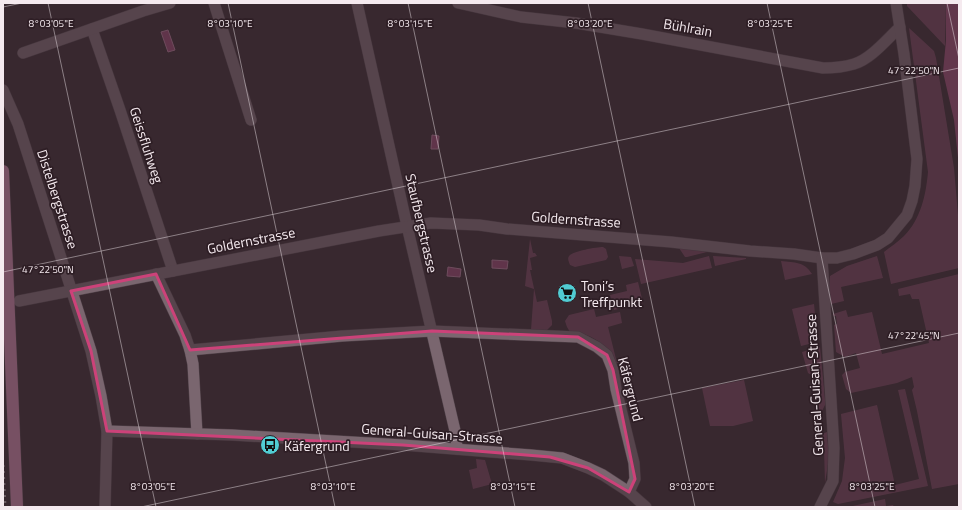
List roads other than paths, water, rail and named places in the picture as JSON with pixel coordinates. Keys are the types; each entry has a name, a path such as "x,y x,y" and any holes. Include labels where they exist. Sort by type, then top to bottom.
{"main road":[{"path":"3,171 17,507"}],"street":[{"path":"23,52 92,29 142,7 170,3"},
{"path":"214,3 251,120"},
{"name":"Staufbergstrasse","path":"357,3 456,435 456,449"},
{"name":"Bühlrain","path":"458,3 521,17 576,23 642,34 823,68 855,64 868,57 900,27"},
{"name":"Goldernstrasse","path":"19,301 407,226 431,223 479,225 514,230 671,242 822,258 837,258 853,254 877,245 888,238 907,215 912,201 917,159 896,3"},
{"name":"Geissfluhweg","path":"92,29 173,271"},
{"name":"Distelbergstrasse","path":"3,90 18,124 91,351 101,396 106,431 105,507"},
{"name":"General-Guisan-Strasse","path":"820,507 833,481 834,448 822,258"},
{"path":"156,274 185,335 190,350 193,364 198,434"},
{"name":"Käfergrund","path":"190,350 342,336 432,331 578,337 597,347 607,355 613,370 634,464 635,479 629,492"},
{"name":"General-Guisan-Strasse","path":"106,431 198,434 456,449 562,458 588,468 629,492 646,507"}],"railway":[{"path":"3,465 5,507"}],"place":[{"name":"Toni’s Treffpunkt","path":"567,293"},
{"name":"Käfergrund","path":"270,445"}]}
